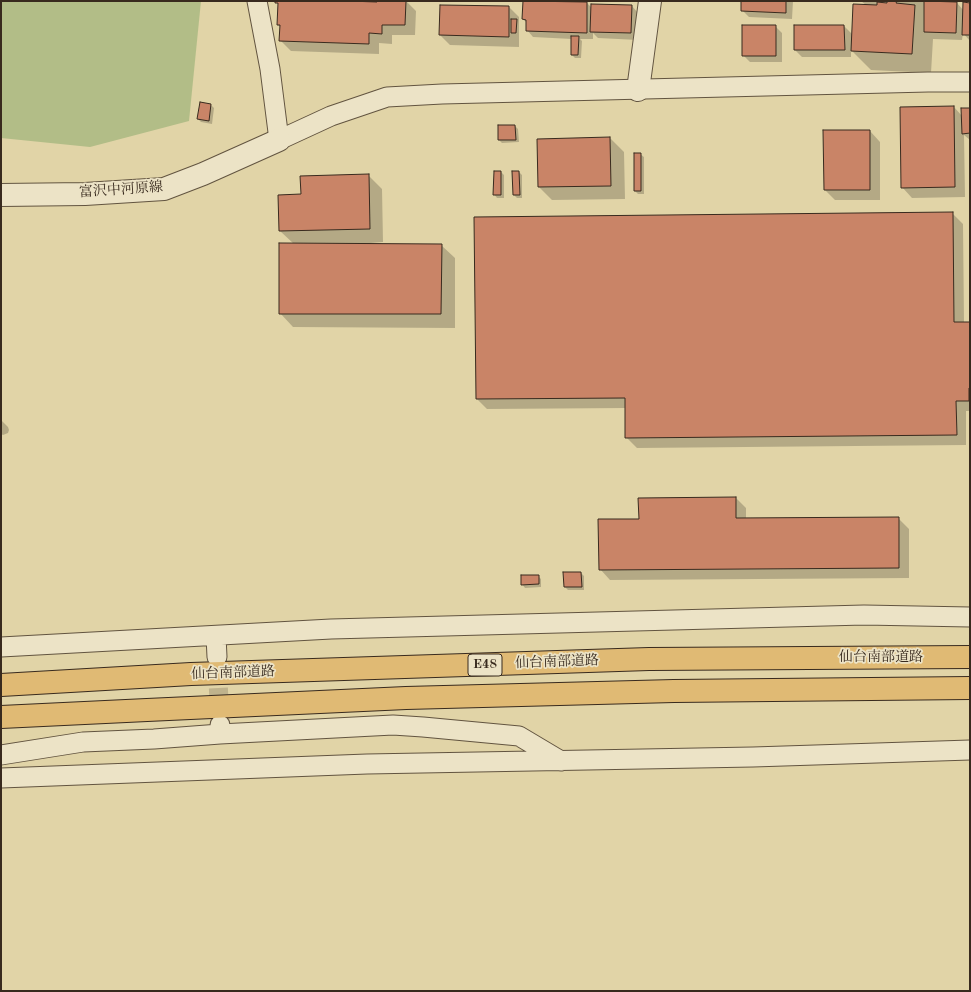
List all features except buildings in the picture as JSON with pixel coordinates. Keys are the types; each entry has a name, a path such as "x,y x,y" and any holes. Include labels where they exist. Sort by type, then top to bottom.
{"highway":[{"name":"仙台南部道路","path":"1,685 191,674 649,659 970,657"},
{"name":"E48","path":"1,717 421,698 674,691 970,688"}],"street":[{"path":"257,1 270,69 279,140 331,116 387,97 442,94 970,82"},
{"path":"638,90 650,1"},
{"name":"富沢中河原線","path":"1,195 85,194 164,189 203,174 279,140"},
{"path":"1,647 331,629 864,615 970,617"},
{"path":"216,636 217,657"},
{"path":"1,755 84,742 154,739 220,730 393,725 519,736 561,760"},
{"path":"1,778 366,764 745,757 970,750"}],"green space":[{"path":"1,1 201,1 189,121 90,147 1,138"}],"tunnel":[{"path":"217,659 220,722"}]}
